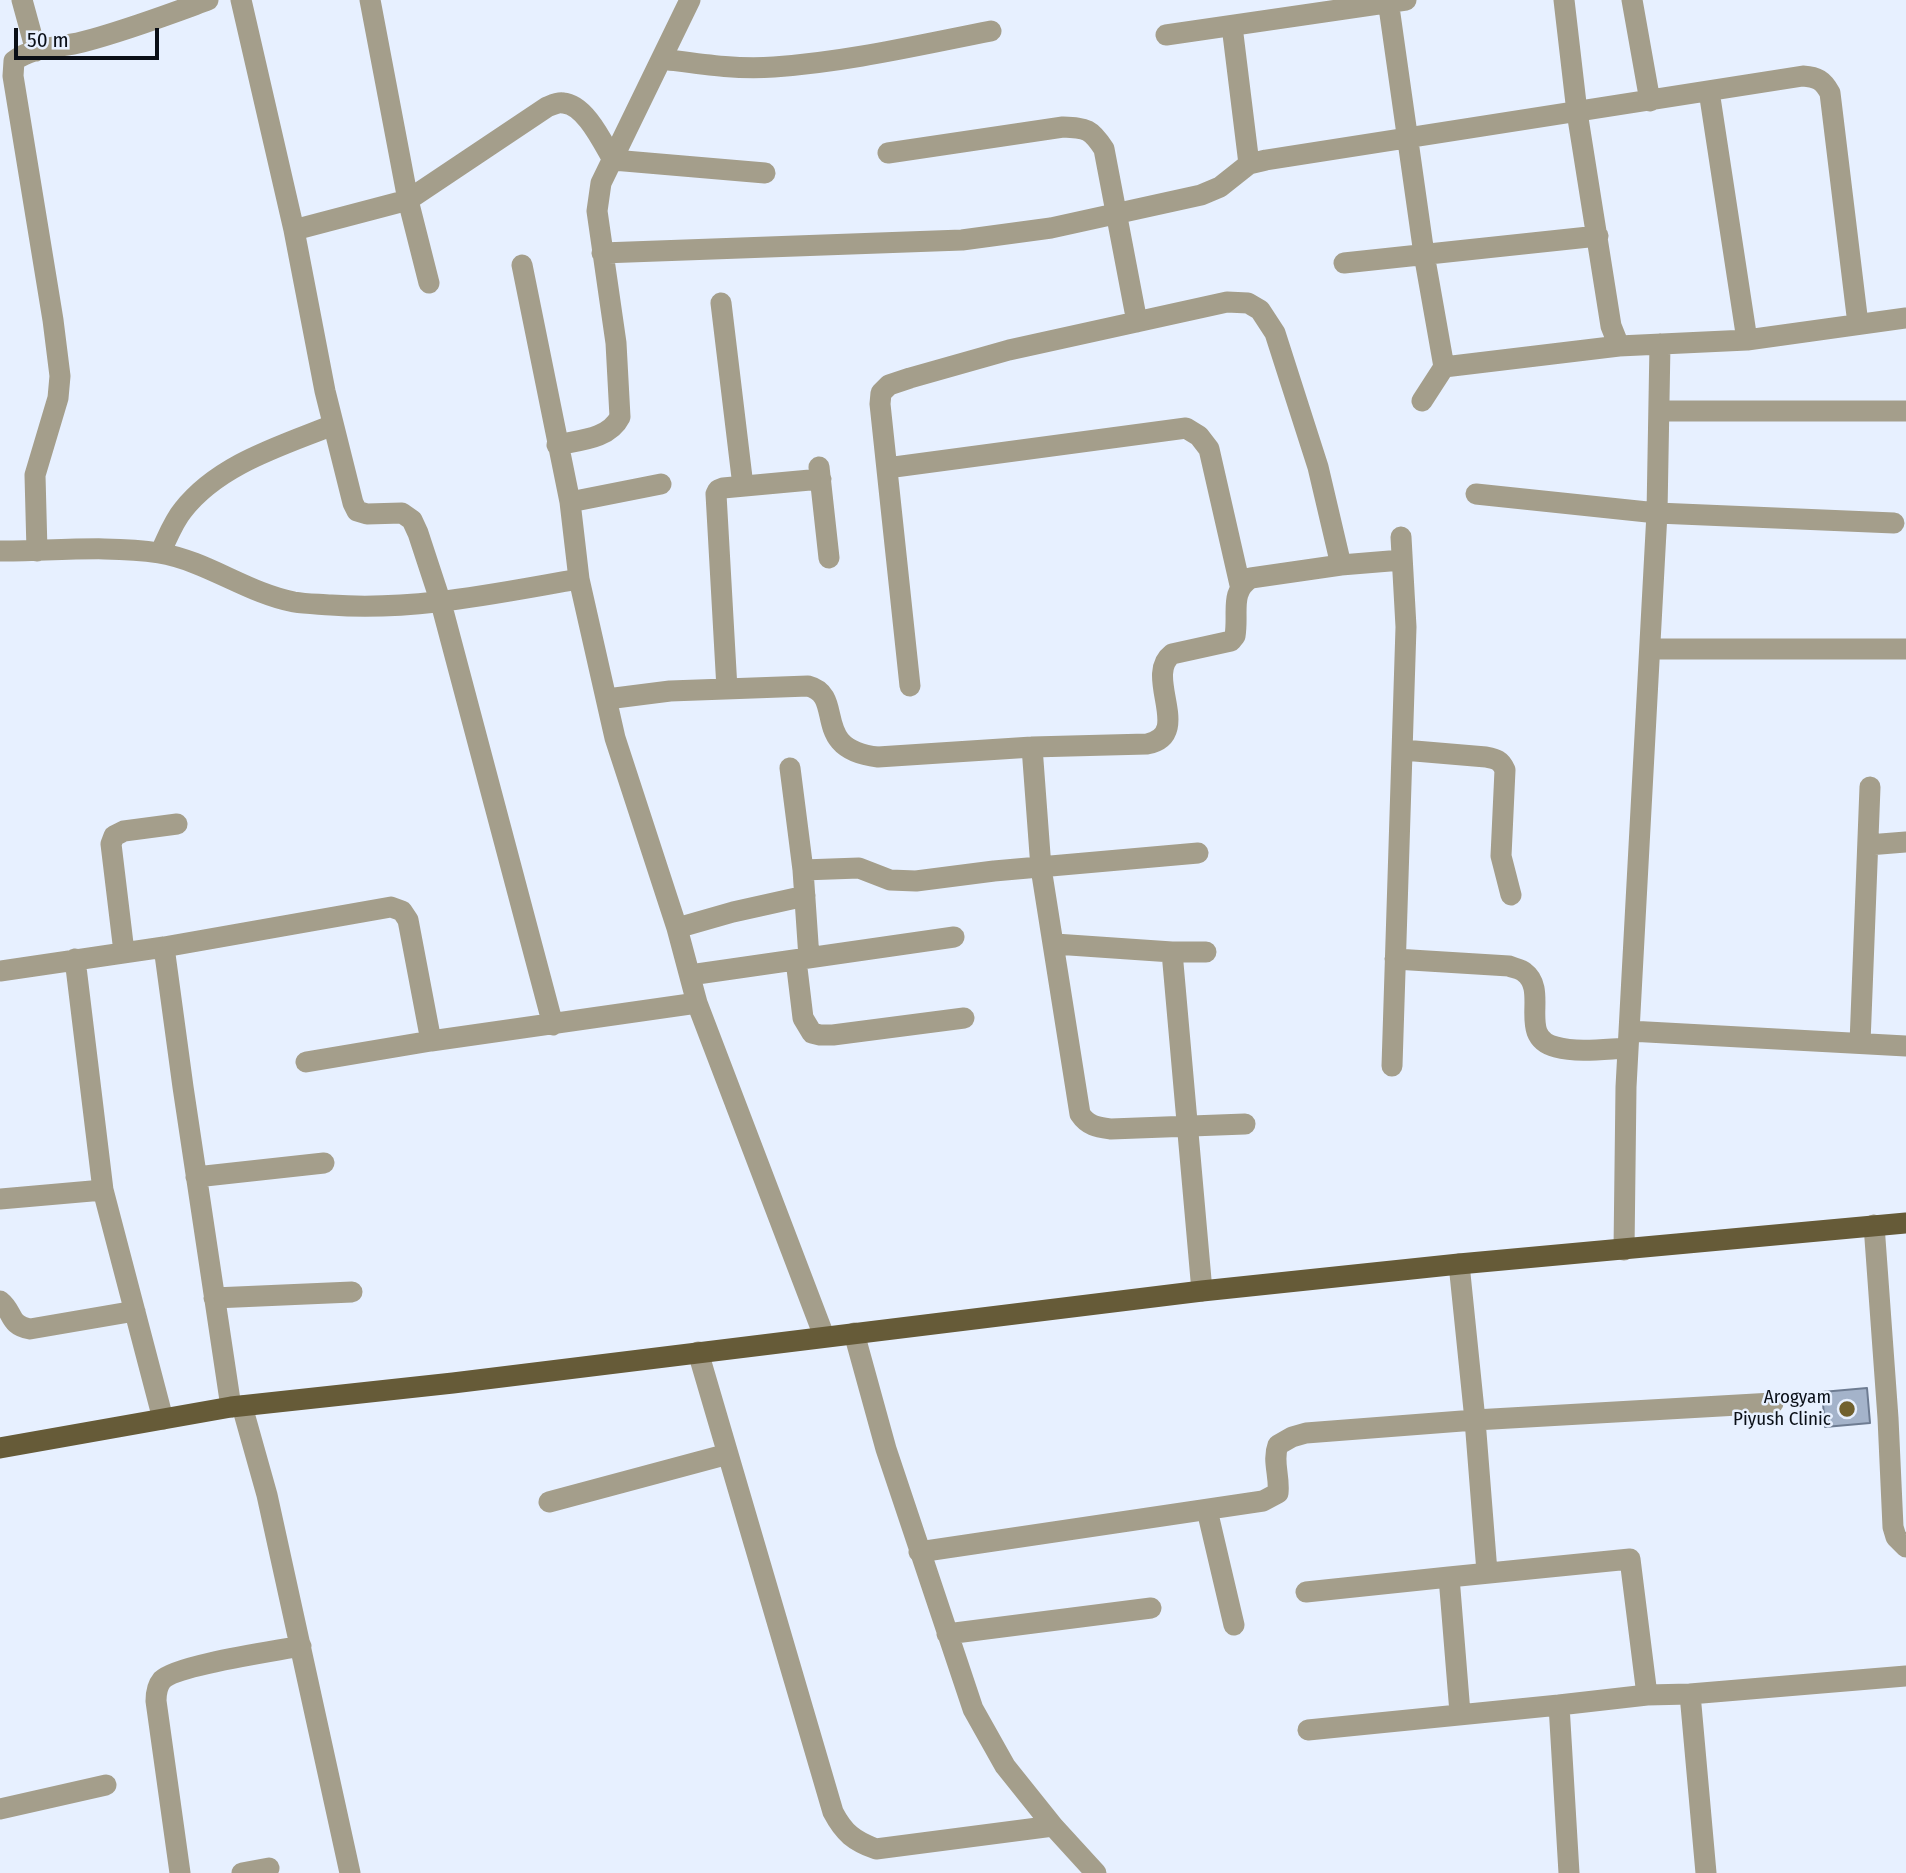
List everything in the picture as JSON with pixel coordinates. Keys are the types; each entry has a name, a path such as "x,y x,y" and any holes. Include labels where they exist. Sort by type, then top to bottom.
{"main road":[{"path":"0,1448 236,1407 1202,1291 1459,1264 1906,1223"}],"street":[{"path":"22,0 36,51"},
{"path":"37,551 36,475 58,398 60,376 54,320 13,76 14,61 36,51 80,42 142,24 208,0"},
{"path":"241,0 294,230 333,425 353,503 357,511 367,514 402,513 412,520 442,603 553,1025"},
{"path":"370,0 408,200 429,284"},
{"path":"557,446 602,435 616,426 620,417 616,343 597,211 601,183 690,0"},
{"path":"1564,0 1577,112 1611,326 1619,346"},
{"path":"1632,0 1650,100"},
{"path":"1166,35 1394,1 1408,137 1424,254 1444,367 1422,401"},
{"path":"1231,26 1250,164"},
{"path":"662,60 716,66 773,67 839,59 991,31"},
{"path":"602,253 962,240 1051,228 1201,195 1220,187 1250,164 1803,76 1824,82 1830,93 1858,324"},
{"path":"1710,91 1747,340"},
{"path":"294,230 408,200 547,107 561,102 574,106 590,121 613,160"},
{"path":"888,153 1063,127 1086,128 1095,135 1104,149 1137,322"},
{"path":"613,160 765,173"},
{"path":"1344,263 1598,236"},
{"path":"523,265 569,502 579,579 615,738 677,928 697,1003 824,1336"},
{"path":"910,686 881,393 888,385 1009,350 1227,302 1248,303 1260,310 1275,333 1318,467 1341,565"},
{"path":"722,303 743,486"},
{"path":"1444,367 1619,346 1747,340 1906,318"},
{"path":"1624,1250 1628,1040 1657,513 1660,344"},
{"path":"1660,411 1906,411"},
{"path":"160,553 183,510 211,484 249,459 333,425"},
{"path":"607,699 670,691 808,686 818,689 825,697 837,739 848,750 878,757 1032,747 1147,744 1158,742 1164,737 1168,727 1163,670 1165,660 1172,654 1231,641 1235,636 1237,593 1240,585 1209,449 1199,436 1186,428 887,468"},
{"path":"727,689 716,494 718,490 820,472 829,558"},
{"path":"569,502 661,484"},
{"path":"1476,494 1657,513 1894,523"},
{"path":"1392,1066 1406,627 1401,537"},
{"path":"0,551 160,553 254,590 295,602 398,607 442,603 579,579"},
{"path":"1240,585 1251,578 1341,565 1402,560"},
{"path":"1650,649 1906,649"},
{"path":"1032,747 1041,867 1080,1114 1086,1123 1094,1127 1111,1129 1245,1124"},
{"path":"1403,750 1486,757 1502,762 1505,770 1501,856 1511,895"},
{"path":"790,768 805,897 803,1018 811,1032 820,1035 964,1018"},
{"path":"1860,1043 1870,787"},
{"path":"124,952 111,844 114,836 124,831 177,824"},
{"path":"1868,845 1906,842"},
{"path":"803,870 859,868 890,880 916,881 1198,853"},
{"path":"677,928 733,912 805,897"},
{"path":"0,971 164,947 391,907 402,911 408,920 431,1041"},
{"path":"690,975 954,937"},
{"path":"1055,944 1206,952"},
{"path":"164,947 196,1177 236,1407 267,1495 350,1873"},
{"path":"1172,952 1202,1291"},
{"path":"75,959 103,1190 163,1419"},
{"path":"1395,959 1508,966 1524,972 1533,984 1535,1030 1541,1040 1568,1049 1628,1040 1906,1046"},
{"path":"306,1062 431,1041 697,1003"},
{"path":"196,1177 324,1163"},
{"path":"0,1199 103,1190"},
{"path":"1874,1225 1897,1417 1893,1527 1896,1537 1906,1548"},
{"path":"1459,1264 1487,1572"},
{"path":"215,1298 352,1292"},
{"path":"0,1301 4,1303 14,1322 20,1327 30,1329 135,1311"},
{"path":"854,1333 886,1449 973,1709 1005,1766 1053,1826 1096,1873"},
{"path":"698,1352 833,1812 842,1829 856,1842 876,1849 1053,1826"},
{"path":"919,1552 1264,1501 1278,1493 1278,1445 1292,1437 1318,1432 1773,1403"},
{"path":"549,1502 728,1454"},
{"path":"1207,1510 1234,1625"},
{"path":"1306,1592 1630,1559 1647,1695"},
{"path":"1449,1577 1460,1713"},
{"path":"947,1634 1151,1608"},
{"path":"180,1873 156,1700 162,1680 188,1669 301,1646"},
{"path":"1308,1730 1647,1695 1690,1694 1906,1676"},
{"path":"1690,1694 1706,1873"},
{"path":"1559,1705 1569,1873"},
{"path":"0,1808 106,1785"},
{"path":"242,1873 269,1868"}],"building":[{"path":"1867,1388 1870,1423 1825,1427 1822,1392"}],"place":[{"name":"Arogyam Piyush Clinic","path":"1847,1409"}]}
